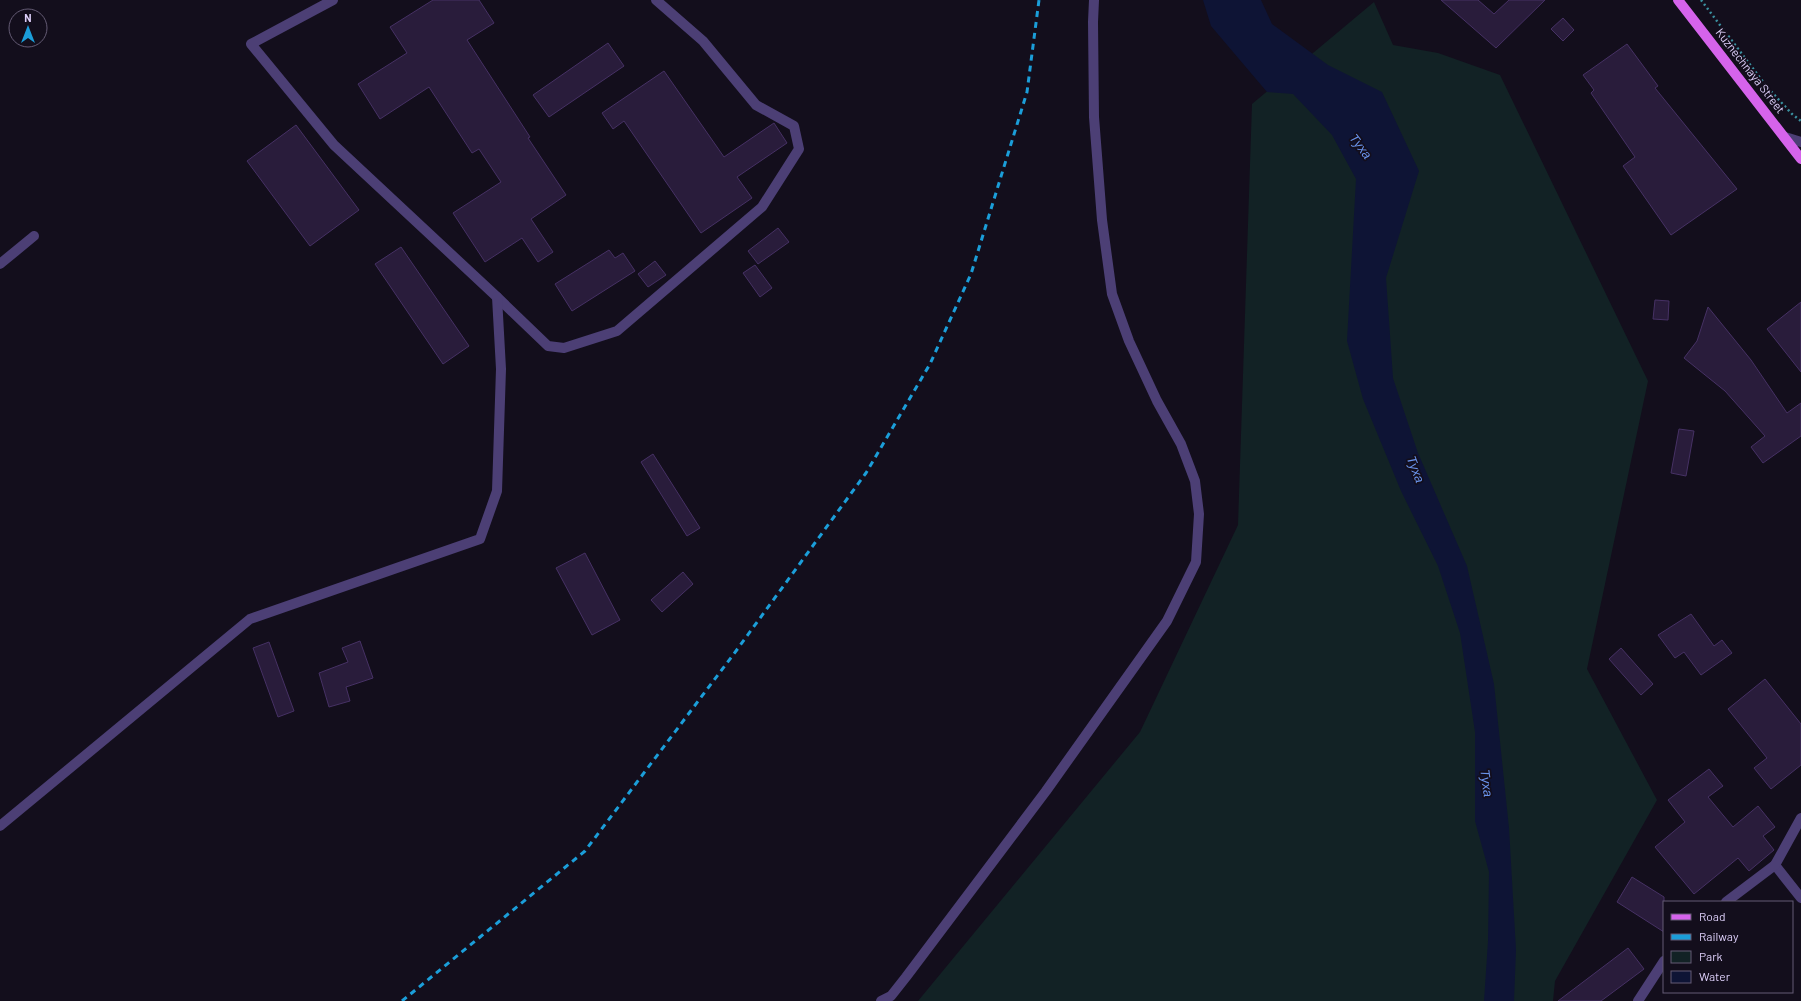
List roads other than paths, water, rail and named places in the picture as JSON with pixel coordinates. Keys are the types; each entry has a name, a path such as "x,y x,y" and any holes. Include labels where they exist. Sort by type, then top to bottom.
{"main road":[{"name":"Kuznechnaya Street","path":"1678,0 1801,159"}],"street":[{"path":"333,0 251,44 334,145 548,346 564,348 617,332 762,207 799,149 794,126 756,105 703,41 656,0"},
{"path":"881,1001 891,996 1046,791 1167,621 1196,562 1198,514 1195,481 1181,444 1129,341 1112,294 1102,220 1094,117 1094,0"},
{"path":"1785,137 1801,142"},
{"path":"0,264 34,236"},
{"path":"0,826 250,619 480,539 497,491 501,369 497,297"},
{"path":"1727,901 1775,865 1801,818"},
{"path":"1775,865 1801,898"},
{"path":"1638,1001 1663,963"}],"water":[{"name":"Туха","path":"1203,0 1261,0 1272,24 1328,65 1382,92 1419,171 1386,278 1393,378 1418,453 1467,566 1494,684 1509,828 1516,950 1514,1001 1484,1001 1488,941 1489,872 1475,821 1475,732 1460,633 1438,566 1401,491 1363,399 1347,341 1356,179 1332,135 1293,94 1267,92 1211,26"}],"railway":[{"path":"402,1001 585,851 736,651 866,473 930,364 971,274 1027,92 1039,0"}]}
